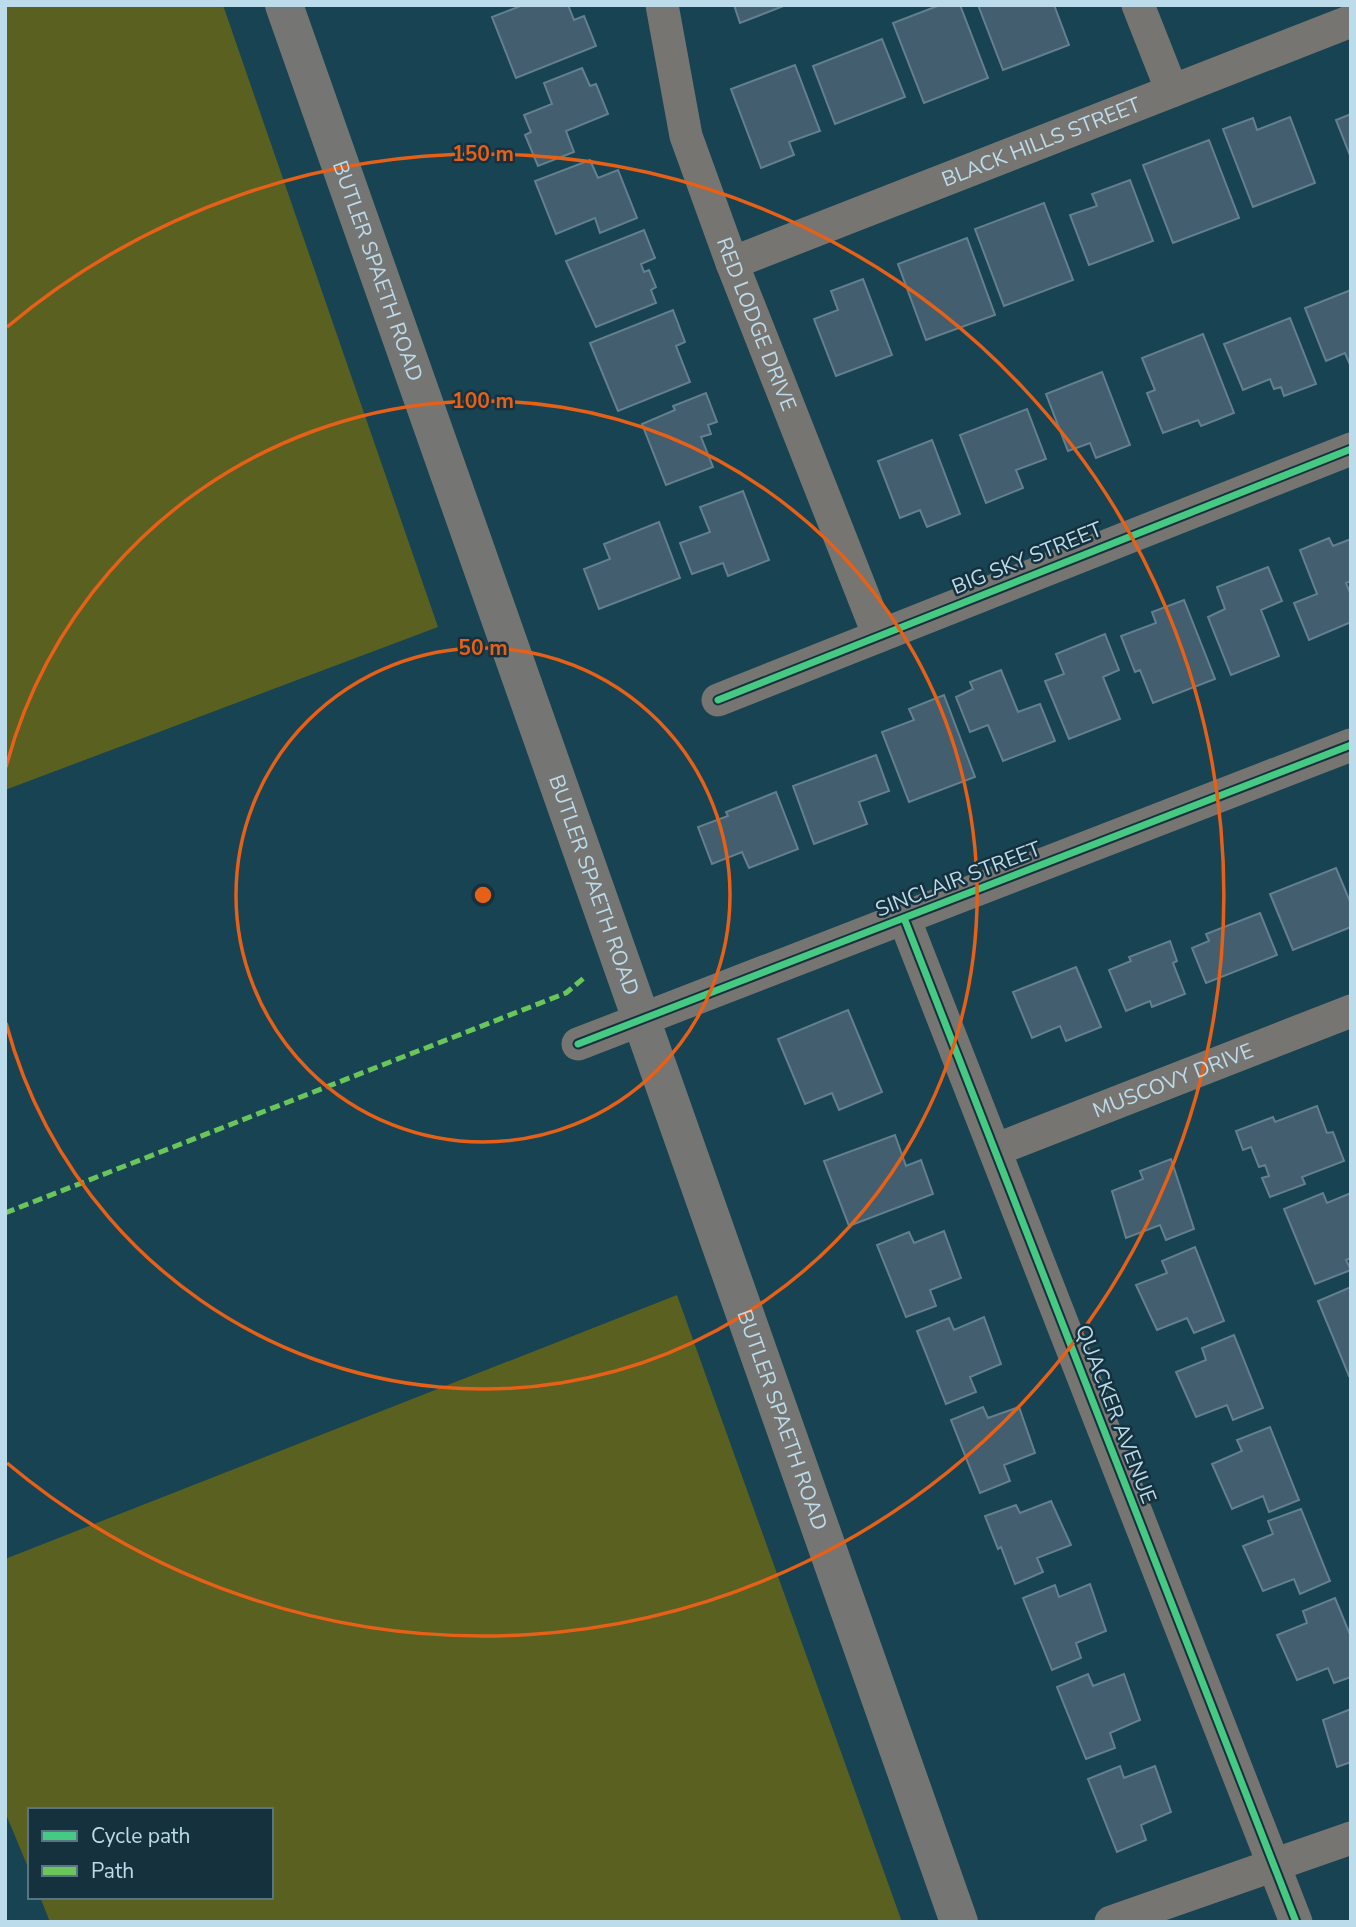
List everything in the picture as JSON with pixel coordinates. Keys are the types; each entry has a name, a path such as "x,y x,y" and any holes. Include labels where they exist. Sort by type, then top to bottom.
{"main road":[{"name":"BUTLER SPAETH ROAD","path":"284,5 959,1922"}],"street":[{"name":"RED LODGE DRIVE","path":"662,5 686,136 732,263 878,636"},
{"path":"1138,5 1172,91"},
{"name":"BLACK HILLS STREET","path":"732,263 1351,21"},
{"name":"BIG SKY STREET","path":"718,700 1351,449"},
{"name":"SINCLAIR STREET","path":"578,1044 1351,745"},
{"name":"QUACKER AVENUE","path":"904,918 1296,1922"},
{"name":"MUSCOVY DRIVE","path":"995,1150 1351,1011"},
{"path":"1111,1922 1351,1838"}],"green space":[{"path":"5,5 223,5 438,627 5,790"},
{"path":"677,1295 902,1922 50,1922 41,1899 273,1899 273,1808 28,1808 28,1867 5,1812 5,1559"}],"building":[{"path":"523,5 568,5 574,20 584,16 596,46 516,78 492,17"},
{"path":"734,5 786,5 740,23"},
{"path":"940,5 960,5 988,78 924,103 893,23"},
{"path":"978,5 1054,5 1069,45 1003,70"},
{"path":"882,39 905,97 835,124 813,66"},
{"path":"795,65 820,131 789,142 794,155 761,168 731,89"},
{"path":"582,68 590,86 596,84 608,114 566,131 574,152 538,166 525,135 531,132 524,115 552,104 544,83"},
{"path":"1351,114 1351,158 1336,120"},
{"path":"1290,117 1315,183 1253,207 1223,129 1253,118 1257,130"},
{"path":"1209,140 1239,218 1173,243 1143,165"},
{"path":"590,160 598,178 618,170 637,218 600,233 595,218 556,234 535,181"},
{"path":"1130,180 1153,241 1089,265 1070,215 1097,206 1092,194"},
{"path":"1044,203 1073,280 1004,306 975,229"},
{"path":"644,230 655,258 641,264 644,272 649,270 656,287 651,290 656,303 596,327 566,261"},
{"path":"967,238 995,315 926,340 898,264"},
{"path":"863,279 892,355 836,376 814,319 838,310 831,291"},
{"path":"1351,290 1351,367 1345,353 1326,361 1305,308"},
{"path":"673,310 685,342 676,346 690,382 618,411 590,343"},
{"path":"1290,318 1316,384 1284,396 1281,387 1274,389 1270,379 1243,390 1224,344"},
{"path":"1203,334 1234,413 1201,426 1198,420 1163,433 1147,393 1155,390 1142,358"},
{"path":"1102,372 1130,445 1096,458 1090,443 1068,451 1046,394"},
{"path":"706,393 717,422 708,425 711,434 701,437 713,467 666,485 642,424 675,410 673,406"},
{"path":"1027,409 1046,459 1016,470 1023,488 986,503 960,435"},
{"path":"932,440 960,514 927,527 920,510 900,518 878,461"},
{"path":"743,491 769,560 728,576 723,563 692,574 680,543 710,532 700,507"},
{"path":"659,522 680,578 599,609 584,569 610,559 604,544"},
{"path":"1329,538 1333,546 1351,539 1351,581 1346,583 1351,595 1351,622 1309,640 1294,603 1317,594 1300,550"},
{"path":"1268,567 1282,601 1261,610 1279,656 1231,675 1208,617 1225,609 1217,587"},
{"path":"1184,600 1215,679 1153,703 1140,670 1135,672 1121,636 1156,623 1152,612"},
{"path":"1105,634 1119,670 1103,677 1120,719 1069,739 1045,681 1064,674 1056,654"},
{"path":"1001,670 1018,712 1040,704 1055,741 1003,761 988,725 970,732 956,697 973,689 970,682"},
{"path":"944,695 975,777 909,802 882,732 914,720 909,709"},
{"path":"876,755 889,791 859,802 867,824 814,844 793,786"},
{"path":"776,792 798,849 749,868 742,852 712,864 698,827 728,816 726,812"},
{"path":"1336,868 1351,904 1351,927 1293,950 1270,894"},
{"path":"1260,913 1277,955 1206,983 1192,948 1209,941 1206,934"},
{"path":"1170,941 1177,961 1173,963 1185,994 1152,1007 1150,1001 1126,1011 1109,970 1131,961 1129,957"},
{"path":"1076,967 1101,1027 1066,1041 1060,1026 1032,1038 1013,992"},
{"path":"848,1010 882,1092 839,1110 832,1093 805,1104 778,1039"},
{"path":"1317,1106 1327,1133 1333,1132 1344,1161 1302,1177 1305,1184 1270,1197 1262,1178 1269,1176 1265,1165 1259,1167 1251,1147 1243,1150 1236,1131 1273,1117 1275,1122"},
{"path":"895,1135 906,1166 921,1160 933,1194 849,1226 824,1161"},
{"path":"1171,1159 1194,1229 1166,1240 1160,1225 1126,1238 1112,1191 1143,1179 1140,1171"},
{"path":"1323,1193 1327,1203 1351,1193 1351,1258 1346,1260 1351,1270 1315,1284 1284,1209"},
{"path":"944,1231 961,1278 930,1290 936,1306 906,1317 877,1245 909,1232 914,1243"},
{"path":"1195,1247 1224,1321 1194,1333 1187,1318 1157,1330 1136,1285 1167,1273 1162,1261"},
{"path":"1351,1287 1351,1375 1349,1376 1318,1301"},
{"path":"984,1317 1001,1364 970,1377 976,1392 946,1404 917,1331 949,1318 954,1330"},
{"path":"1234,1335 1263,1408 1233,1420 1227,1405 1196,1417 1176,1372 1206,1360 1202,1348"},
{"path":"983,1407 988,1418 1019,1407 1035,1453 1004,1465 1010,1481 980,1493 951,1420"},
{"path":"1270,1427 1299,1500 1269,1512 1263,1496 1232,1509 1212,1464 1242,1451 1237,1440"},
{"path":"1051,1501 1071,1545 1037,1558 1043,1572 1015,1584 1001,1547 998,1549 985,1516 1016,1505 1020,1513"},
{"path":"1301,1509 1330,1581 1300,1594 1294,1579 1263,1591 1243,1546 1273,1534 1268,1521"},
{"path":"1090,1584 1106,1631 1076,1643 1081,1658 1052,1670 1023,1598 1055,1585 1059,1597"},
{"path":"1335,1598 1351,1637 1351,1677 1334,1683 1328,1668 1297,1680 1277,1635 1307,1623 1303,1611"},
{"path":"1088,1674 1093,1686 1124,1674 1140,1720 1110,1733 1115,1748 1086,1759 1057,1687"},
{"path":"1351,1709 1351,1762 1337,1767 1323,1720"},
{"path":"1120,1766 1124,1778 1155,1766 1171,1812 1141,1825 1146,1840 1117,1852 1088,1779"}],"marked path":[{"path":"5,1213 566,993 585,977"}],"cycle path":[{"path":"718,700 1351,449"},
{"path":"578,1044 1351,745"},
{"path":"904,918 1296,1922"}]}
